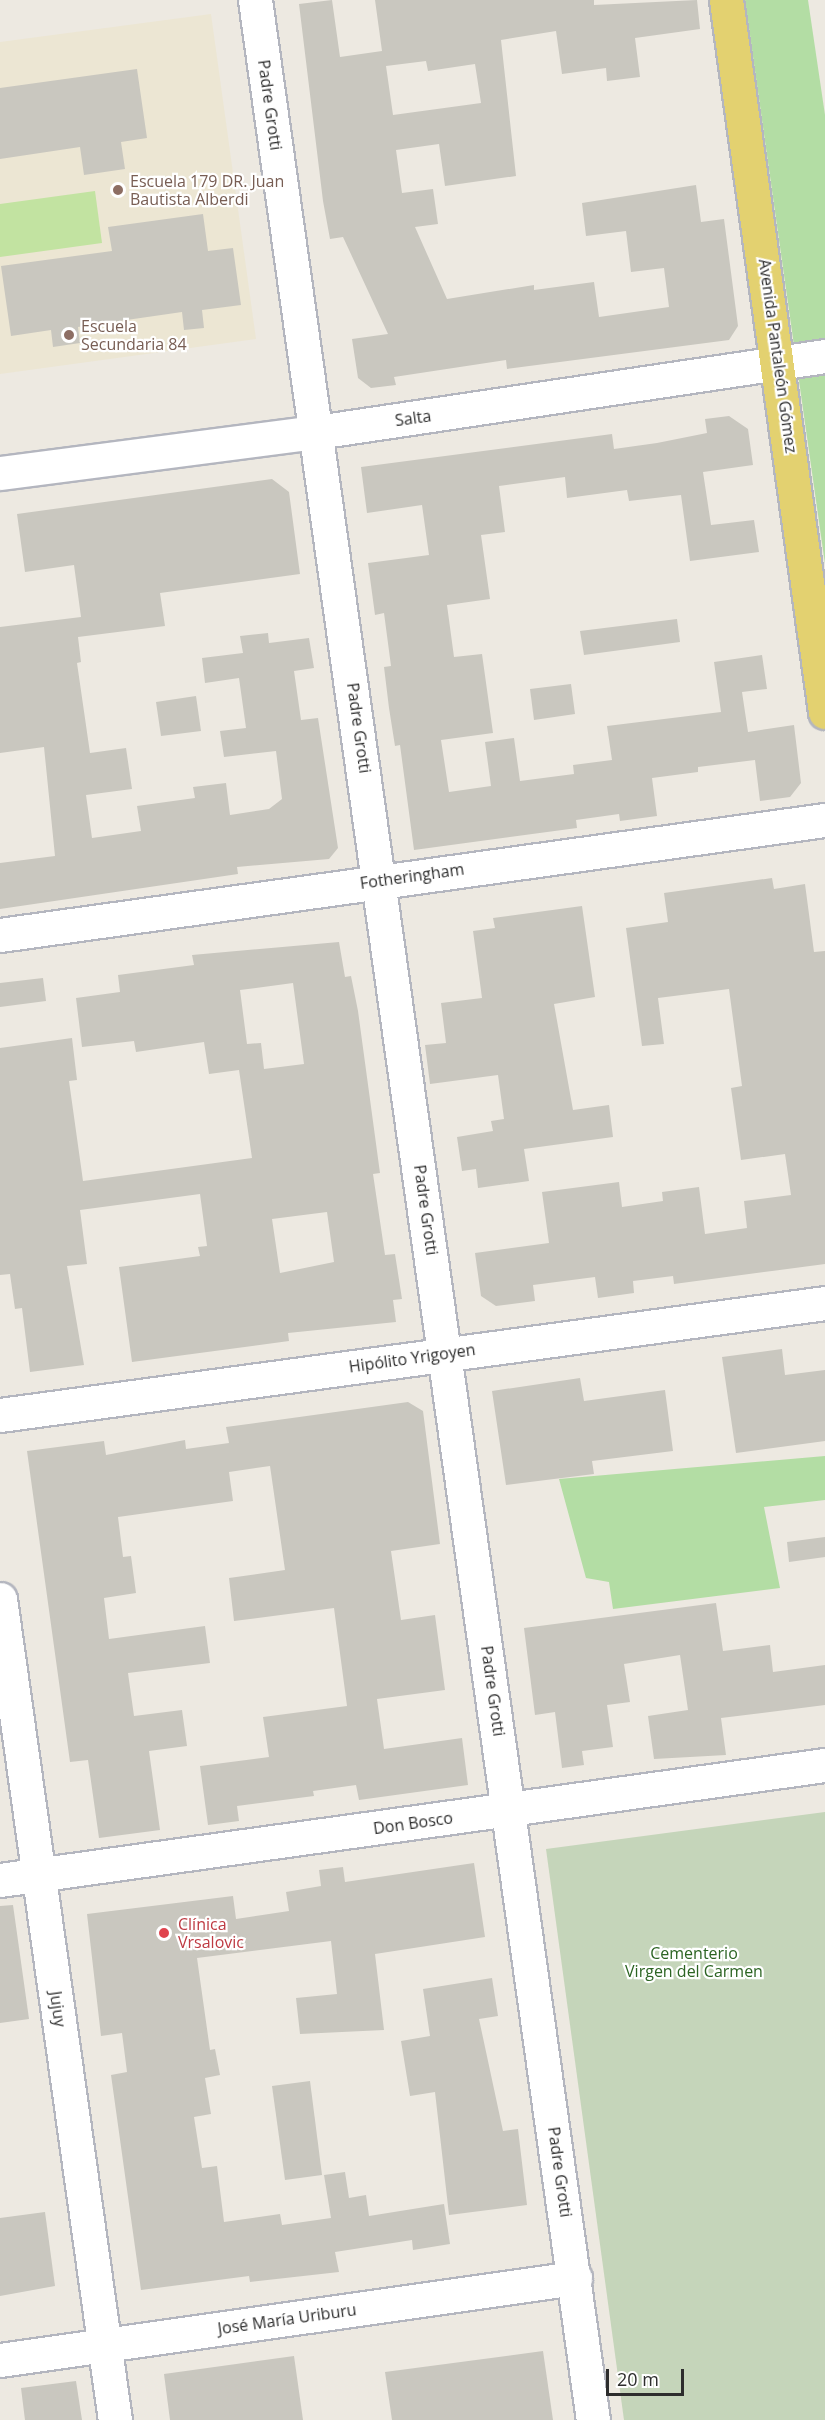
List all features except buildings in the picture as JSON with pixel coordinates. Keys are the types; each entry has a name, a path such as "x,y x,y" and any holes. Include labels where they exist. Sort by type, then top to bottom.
{"main road":[{"name":"Avenida Pantaleón Gómez","path":"726,0 780,363 825,712"}],"street":[{"name":"Padre Grotti","path":"255,0 510,1809 593,2420"},
{"name":"Salta","path":"0,473 317,432 825,356"},
{"name":"Fotheringham","path":"0,935 380,880 825,820"},
{"name":"Hipólito Yrigoyen","path":"0,1415 825,1303"},
{"name":"Jujuy","path":"0,1599 115,2420"},
{"name":"Don Bosco","path":"0,1880 825,1765"},
{"name":"José María Uriburu","path":"0,2360 575,2278"}],"shaded area":[{"name":"Escuela 179 DR. Juan Bautista Alberdi","path":"211,14 256,339 0,374 0,42"}],"green space":[{"path":"745,0 808,0 825,115 825,564"},
{"path":"95,191 102,243 0,257 0,204"},
{"path":"825,1456 825,1500 764,1507 780,1588 613,1609 609,1582 586,1578 559,1479"},
{"name":"Cementerio Virgen del Carmen","path":"825,1812 825,2420 624,2420 546,1849"}],"place":[{"name":"Escuela 179 DR. Juan Bautista Alberdi","path":"118,190"},
{"name":"Escuela Secundaria 84","path":"69,335"},
{"name":"Clínica Vrsalovic","path":"164,1933"}]}
